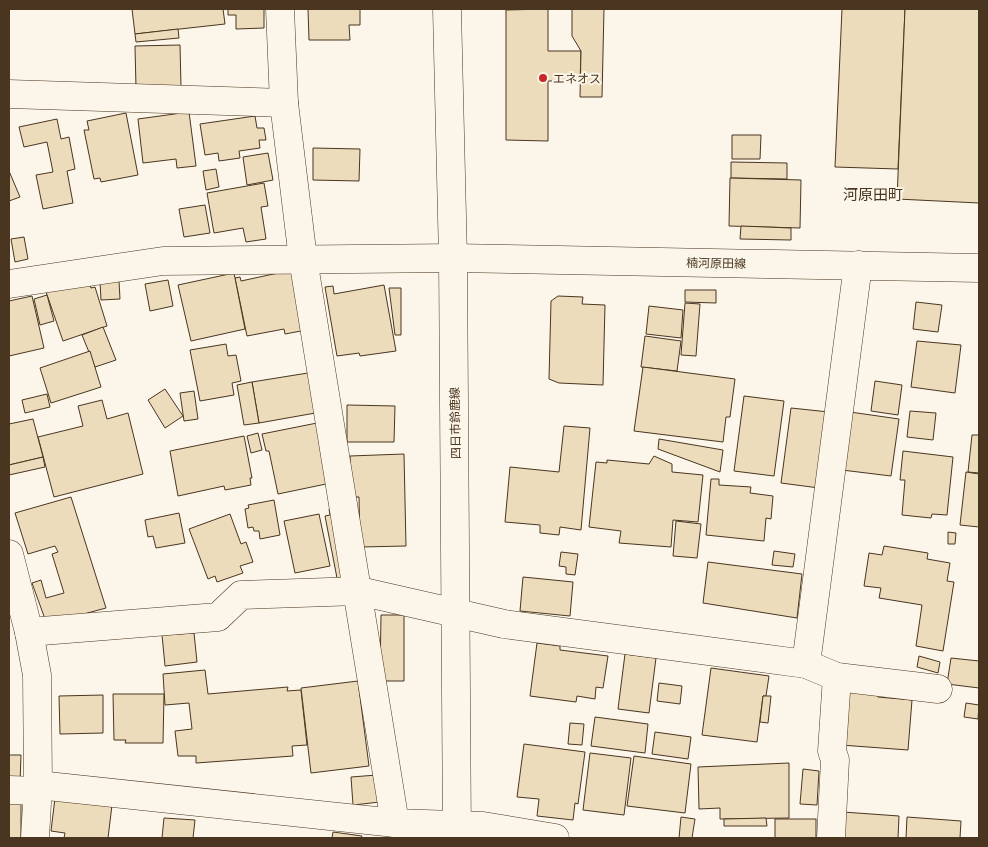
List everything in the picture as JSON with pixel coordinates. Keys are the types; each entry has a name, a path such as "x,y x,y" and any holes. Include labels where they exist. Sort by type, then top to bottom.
{"street":[{"path":"280,9 284,103 303,259 359,591 395,823"},
{"name":"四日市鈴鹿線","path":"448,9 453,258 458,831"},
{"path":"9,94 284,103"},
{"name":"楠河原田線","path":"9,284 163,261 453,258 979,268"},
{"path":"806,664 858,265"},
{"path":"9,554 29,632 37,675 38,788 35,838"},
{"path":"29,632 218,617 240,595 359,591 504,624 806,664 837,677 938,689"},
{"path":"831,838 835,760 832,751 837,677"},
{"path":"9,790 38,788 395,823 458,831 555,838"}],"building":[{"path":"132,9 223,9 225,24 135,34"},
{"path":"228,9 264,9 264,28 236,29 236,15 228,15"},
{"path":"308,9 360,9 360,25 349,25 350,40 309,40"},
{"path":"548,9 548,51 581,51 580,81 548,81 548,141 506,140 506,10"},
{"path":"572,9 604,9 602,97 580,97 581,51 572,36"},
{"path":"842,9 905,9 898,169 835,167"},
{"path":"905,9 979,9 979,203 897,199"},
{"path":"178,29 179,38 136,42 135,34"},
{"path":"180,45 181,87 136,88 135,46"},
{"path":"189,112 196,166 177,168 176,159 143,163 138,119"},
{"path":"126,113 138,175 101,182 100,178 94,179 84,130 89,130 87,121"},
{"path":"255,116 257,128 264,128 266,140 259,140 260,148 239,151 240,158 219,161 218,153 205,155 200,124"},
{"path":"57,119 61,139 69,137 75,169 67,171 73,203 43,209 36,175 53,172 47,142 24,147 19,127"},
{"path":"732,135 761,135 760,159 732,159"},
{"path":"313,148 360,149 359,181 313,180"},
{"path":"268,153 273,180 247,185 243,157"},
{"path":"731,162 787,163 787,179 731,178"},
{"path":"216,169 219,187 206,190 203,171"},
{"path":"9,171 20,197 9,201"},
{"path":"730,178 801,180 800,228 729,226"},
{"path":"264,183 268,206 261,207 266,239 246,242 243,228 214,233 207,193"},
{"path":"205,205 210,233 184,237 179,209"},
{"path":"741,226 791,228 791,240 740,239"},
{"path":"24,237 28,259 15,262 11,239"},
{"path":"292,270 302,324 300,325 301,331 285,334 284,329 247,336 235,278 240,277 241,281"},
{"path":"234,273 245,329 191,341 178,285"},
{"path":"89,280 91,288 95,287 107,326 63,341 45,289"},
{"path":"168,280 173,306 150,311 145,284"},
{"path":"119,281 120,299 101,300 100,282"},
{"path":"384,285 396,351 360,356 359,353 337,356 325,287 333,286 334,294"},
{"path":"389,288 401,288 401,335 395,335"},
{"path":"685,290 716,290 716,303 685,302"},
{"path":"47,295 54,321 40,325 34,299"},
{"path":"32,296 44,348 9,356 9,301"},
{"path":"558,296 583,297 582,304 605,305 603,385 559,383 549,379 551,301"},
{"path":"916,302 942,305 938,332 913,329"},
{"path":"685,303 700,304 696,356 681,355"},
{"path":"649,306 683,310 681,338 646,334"},
{"path":"103,327 116,360 95,367 82,335"},
{"path":"645,336 681,341 677,371 641,367"},
{"path":"917,341 961,345 955,393 911,387"},
{"path":"226,344 228,356 236,355 241,381 232,383 234,395 200,401 190,350"},
{"path":"90,351 101,387 51,403 40,368"},
{"path":"643,367 735,379 730,417 726,417 723,442 634,431"},
{"path":"314,372 321,412 259,423 252,382"},
{"path":"875,381 902,385 898,415 871,411"},
{"path":"252,382 259,423 244,425 237,385"},
{"path":"165,389 183,416 165,428 148,400"},
{"path":"194,391 198,419 184,421 180,393"},
{"path":"47,394 50,407 25,413 22,400"},
{"path":"744,396 784,401 774,476 734,471"},
{"path":"102,400 107,419 128,413 143,474 54,497 38,437 83,426 78,406"},
{"path":"347,405 395,406 394,442 347,442"},
{"path":"791,408 829,412 819,488 781,483"},
{"path":"910,411 936,413 933,440 907,437"},
{"path":"850,412 899,419 891,476 842,470"},
{"path":"33,419 43,457 9,465 9,424"},
{"path":"317,423 326,484 278,494 269,451 266,451 262,434"},
{"path":"564,426 590,428 581,530 560,527 559,535 540,533 540,525 505,522 510,467 559,472"},
{"path":"258,433 262,450 251,453 247,436"},
{"path":"972,435 979,435 979,473 968,472"},
{"path":"244,436 252,478 250,478 251,485 225,490 224,486 178,496 170,451"},
{"path":"659,439 723,450 720,472 658,449"},
{"path":"903,451 953,457 947,515 932,514 931,518 902,515 905,480 900,480"},
{"path":"404,454 406,546 360,547 359,497 351,497 350,456"},
{"path":"654,456 672,464 672,472 703,475 698,522 673,520 671,547 619,543 621,531 589,527 596,462 607,463 607,460 649,464"},
{"path":"43,457 45,467 9,475 9,465"},
{"path":"966,472 979,474 979,527 960,525"},
{"path":"711,479 719,479 719,485 751,487 750,493 773,496 771,519 766,518 764,541 706,535"},
{"path":"71,497 106,608 80,615 45,619 32,583 41,580 46,598 64,593 52,554 58,552 55,546 28,554 15,513"},
{"path":"274,500 280,535 260,539 259,531 254,531 253,527 248,528 245,509 249,508 248,505"},
{"path":"336,508 348,576 337,578 325,516 330,515 329,509"},
{"path":"179,513 185,543 156,548 153,536 148,537 145,520"},
{"path":"230,514 241,544 246,542 253,562 240,566 243,573 217,582 215,576 208,579 189,529"},
{"path":"319,514 330,566 295,573 284,521"},
{"path":"676,521 701,524 697,558 673,556"},
{"path":"948,532 956,533 955,544 948,544"},
{"path":"884,546 928,553 927,559 950,563 947,581 954,582 943,651 916,646 922,605 879,598 881,588 864,586 869,553 882,555"},
{"path":"774,551 795,554 793,567 772,565"},
{"path":"561,552 578,554 575,575 566,574 566,567 559,566"},
{"path":"708,562 802,574 797,618 703,603"},
{"path":"523,577 573,582 570,616 520,611"},
{"path":"381,615 404,615 404,681 380,681"},
{"path":"194,633 197,662 165,666 162,635"},
{"path":"537,643 560,646 560,650 608,656 603,688 596,687 595,699 577,696 576,702 530,696"},
{"path":"625,654 656,658 649,713 618,709"},
{"path":"919,656 940,662 938,673 917,667"},
{"path":"951,658 979,661 979,688 947,684"},
{"path":"711,668 769,676 766,696 763,696 757,742 702,735"},
{"path":"205,670 208,694 288,687 287,691 301,690 307,745 292,746 293,756 196,763 196,756 178,756 175,731 192,729 189,703 165,705 163,674"},
{"path":"358,681 369,766 311,773 301,688"},
{"path":"659,683 682,686 680,704 657,701"},
{"path":"845,691 878,694 878,697 912,700 908,750 841,745"},
{"path":"113,694 164,694 163,743 125,743 126,740 114,740"},
{"path":"103,695 103,733 60,734 59,696"},
{"path":"763,696 771,696 768,723 760,722"},
{"path":"966,703 979,705 978,719 964,717"},
{"path":"595,717 648,724 645,753 591,746"},
{"path":"570,723 584,724 582,745 568,744"},
{"path":"655,732 691,737 688,759 652,754"},
{"path":"524,744 585,752 578,804 575,803 573,820 537,816 539,799 517,797"},
{"path":"590,753 631,758 624,815 583,810"},
{"path":"9,755 21,755 20,783 9,783"},
{"path":"634,756 691,764 685,813 627,806"},
{"path":"789,763 789,818 720,819 720,808 699,809 698,767"},
{"path":"803,769 819,771 817,805 800,804"},
{"path":"377,775 380,802 353,805 351,777"},
{"path":"55,798 112,805 108,838 64,838 65,833 51,831"},
{"path":"9,801 21,801 21,838 9,838"},
{"path":"843,812 899,816 898,838 842,838"},
{"path":"681,817 695,819 692,838 679,838"},
{"path":"907,817 961,821 960,838 906,838"},
{"path":"164,818 195,820 193,838 162,838"},
{"path":"766,818 767,826 724,826 724,819"},
{"path":"775,819 816,819 816,838 775,838"},
{"path":"333,832 362,836 361,838 332,838"}],"place":[{"name":"エネオス","path":"543,78"}],"district":[{"name":"河原田町","path":"873,194"}]}
